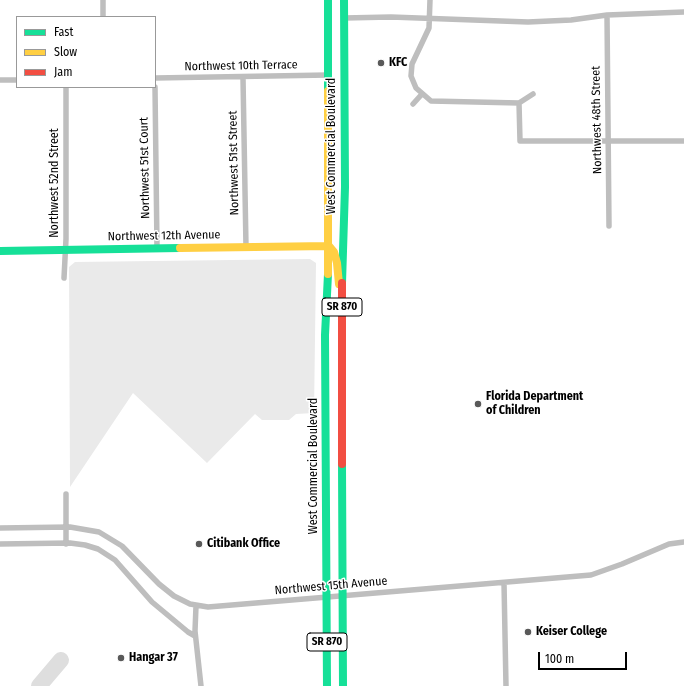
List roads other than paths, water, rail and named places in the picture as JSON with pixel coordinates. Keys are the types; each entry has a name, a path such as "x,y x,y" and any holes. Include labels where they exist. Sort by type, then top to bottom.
{"main road":[{"name":"West Commercial Boulevard","path":"327,686 325,335 329,246 328,0"},
{"name":"West Commercial Boulevard","path":"343,686 341,316 344,227 344,0"},
{"path":"329,131 334,179 335,222 336,225 344,227"},
{"name":"West Commercial Boulevard","path":"329,246 334,252 337,263 341,316"},
{"name":"Northwest 12th Avenue","path":"0,251 329,246"}],"street":[{"path":"103,0 103,16"},
{"path":"430,0 431,18 426,37 416,54 411,76 416,88 422,94 431,101 519,104 534,94"},
{"path":"344,18 431,18 528,22 571,20 607,15 684,12"},
{"name":"Northwest 48th Street","path":"607,15 607,142 609,226"},
{"name":"Northwest 10th Terrace","path":"156,78 244,78 328,75"},
{"name":"Northwest 51st Street","path":"244,78 246,247"},
{"path":"0,80 16,80"},
{"name":"Northwest 52nd Street","path":"64,278 66,88"},
{"name":"Northwest 51st Court","path":"155,88 157,248"},
{"path":"413,104 422,94"},
{"path":"519,104 520,141 684,141"},
{"path":"66,494 66,544"},
{"name":"Northwest 15th Avenue","path":"0,528 66,527 88,529 109,536 127,550 168,592 184,602 196,606 214,607 591,575 622,564 669,544 684,542"},
{"path":"0,544 66,544 90,546 107,554 152,602 188,632 195,636"},
{"path":"504,583 506,686"},
{"path":"196,606 195,636 201,686"}],"place":[{"name":"KFC","path":"381,63"},
{"name":"Florida Department of Children","path":"478,404"},
{"name":"Citibank Office","path":"199,544"},
{"name":"Keiser College","path":"528,632"},
{"name":"Hangar 37","path":"121,658"}]}
